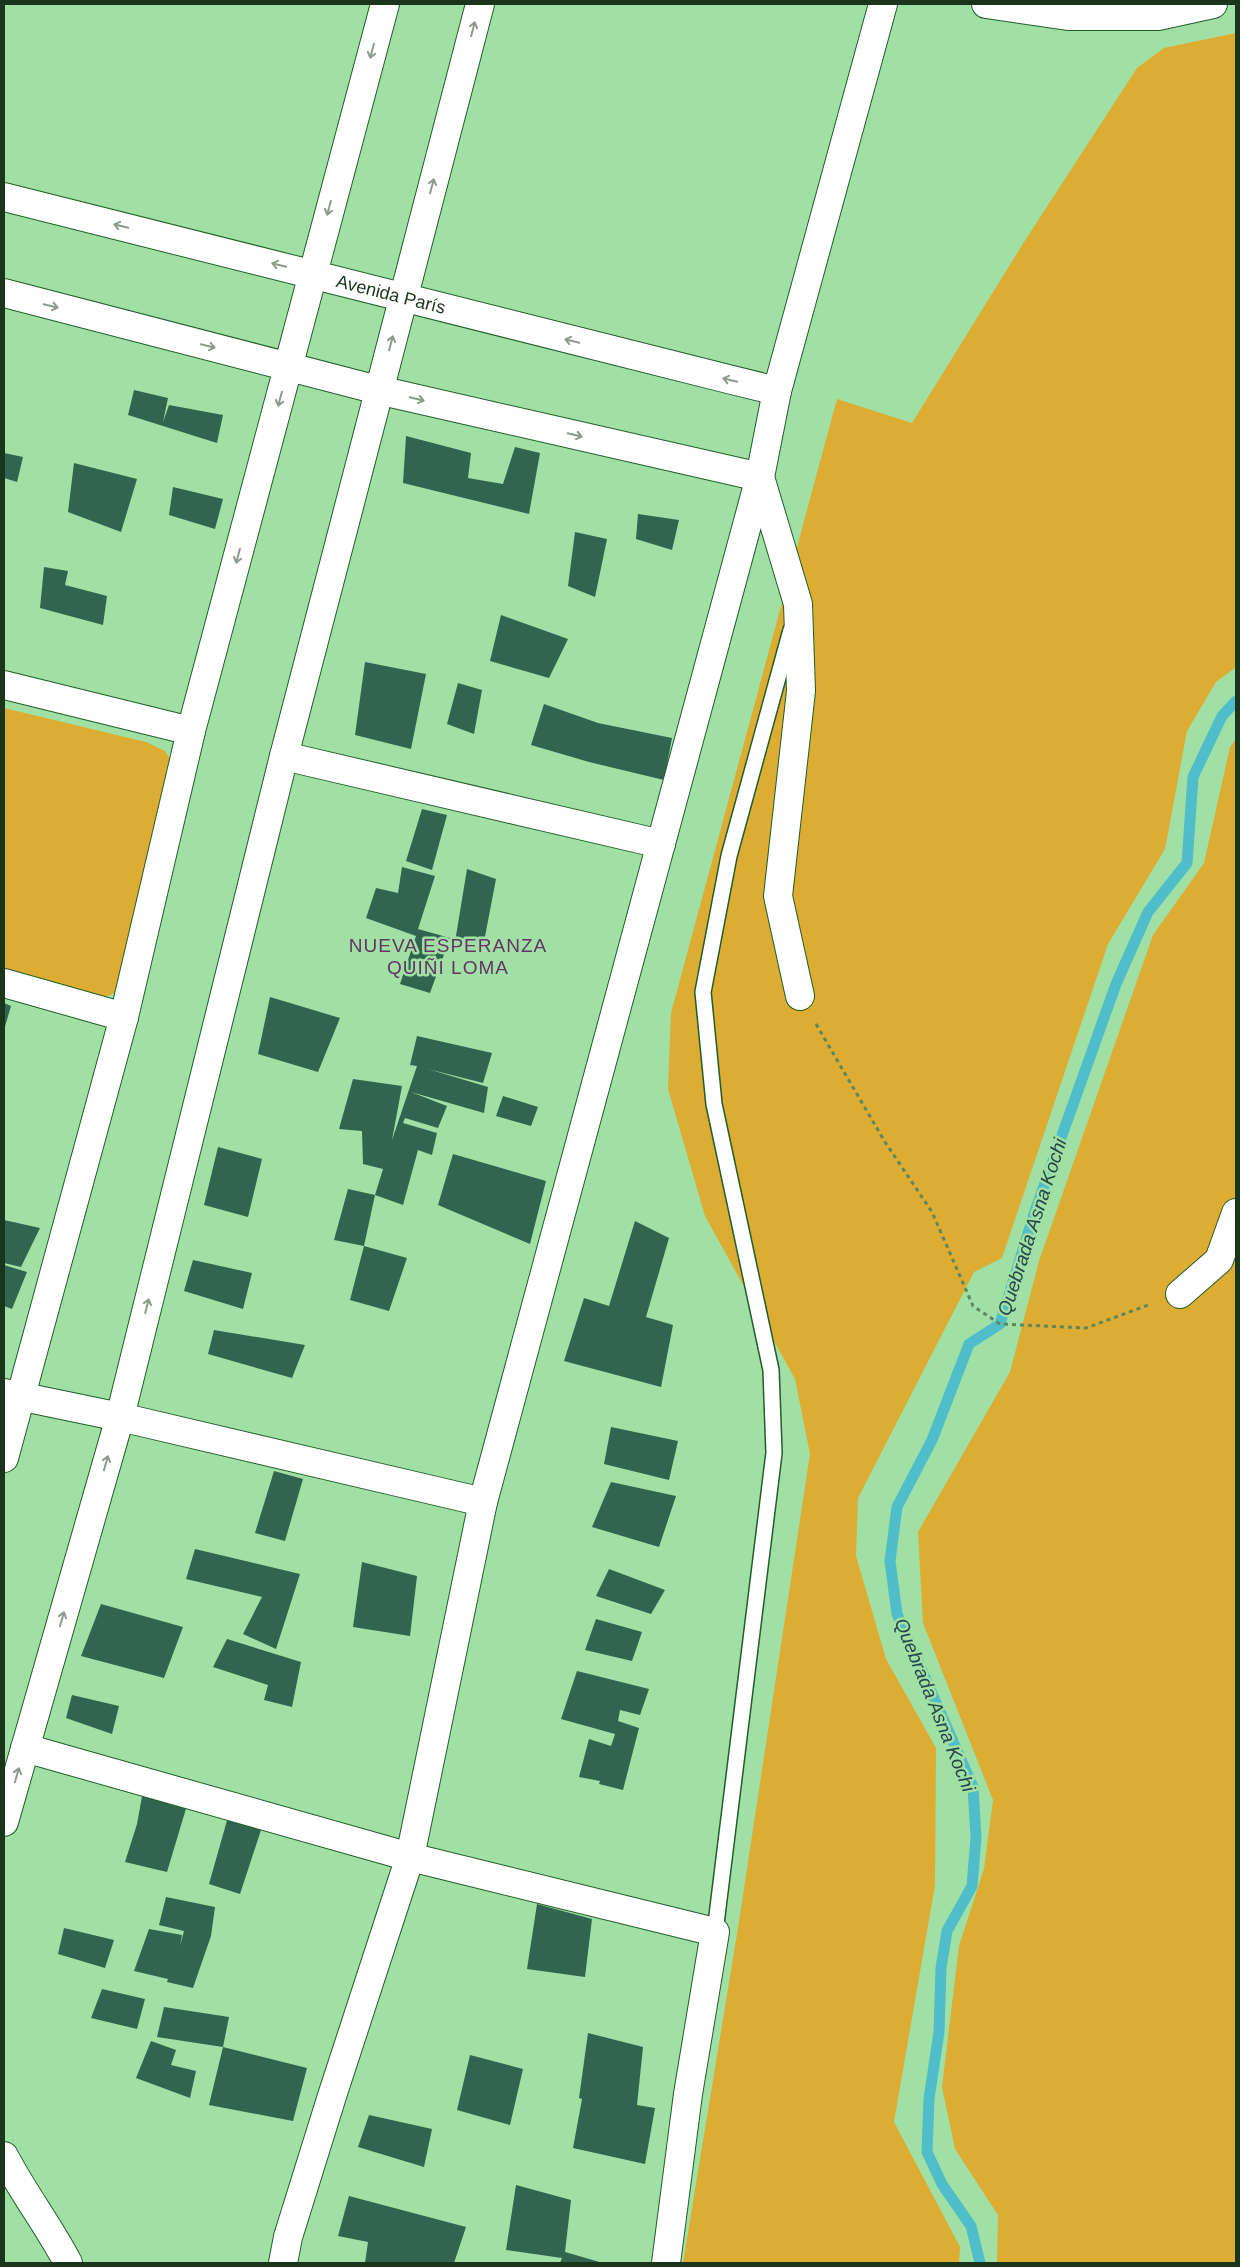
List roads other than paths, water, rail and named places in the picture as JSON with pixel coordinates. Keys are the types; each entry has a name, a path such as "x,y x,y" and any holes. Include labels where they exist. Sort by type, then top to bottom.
{"street":[{"path":"4,1458 12,1395 124,1017 191,731 289,366 311,273 385,4"},
{"path":"4,1822 120,1417 284,756 480,4"},
{"path":"283,2263 410,1857 483,1502 760,477 777,392 883,4"},
{"path":"986,4 1078,16 1158,16 1213,4"},
{"name":"Avenida París","path":"4,197 311,273 402,299 777,392"},
{"path":"4,294 378,390 760,477"},
{"path":"760,477 798,604 801,692 778,896 800,996"},
{"path":"4,686 191,731"},
{"path":"284,756 661,844"},
{"path":"4,984 124,1017"},
{"path":"1180,1294 1219,1260 1236,1214"},
{"path":"12,1395 120,1417 483,1502"},
{"path":"25,1748 410,1857 715,1932 688,2094 666,2263"},
{"path":"4,2156 13,2175 56,2239 68,2263"}],"lane":[{"path":"715,1932 774,1453 771,1370 714,1104 703,992 729,856 798,604"}],"waterway":[{"name":"Quebrada Asna Kochi","path":"980,2263 971,2226 942,2184 927,2152 929,2099 939,2032 941,1968 947,1931 972,1886 976,1838 973,1787 897,1614 890,1561 897,1507 932,1440 969,1344 1000,1324 1035,1211 1116,984 1148,912 1187,863 1193,777 1222,716 1236,701"}],"district":[{"name":"NUEVA ESPERANZA QUIÑI LOMA","path":"448,956"}]}
